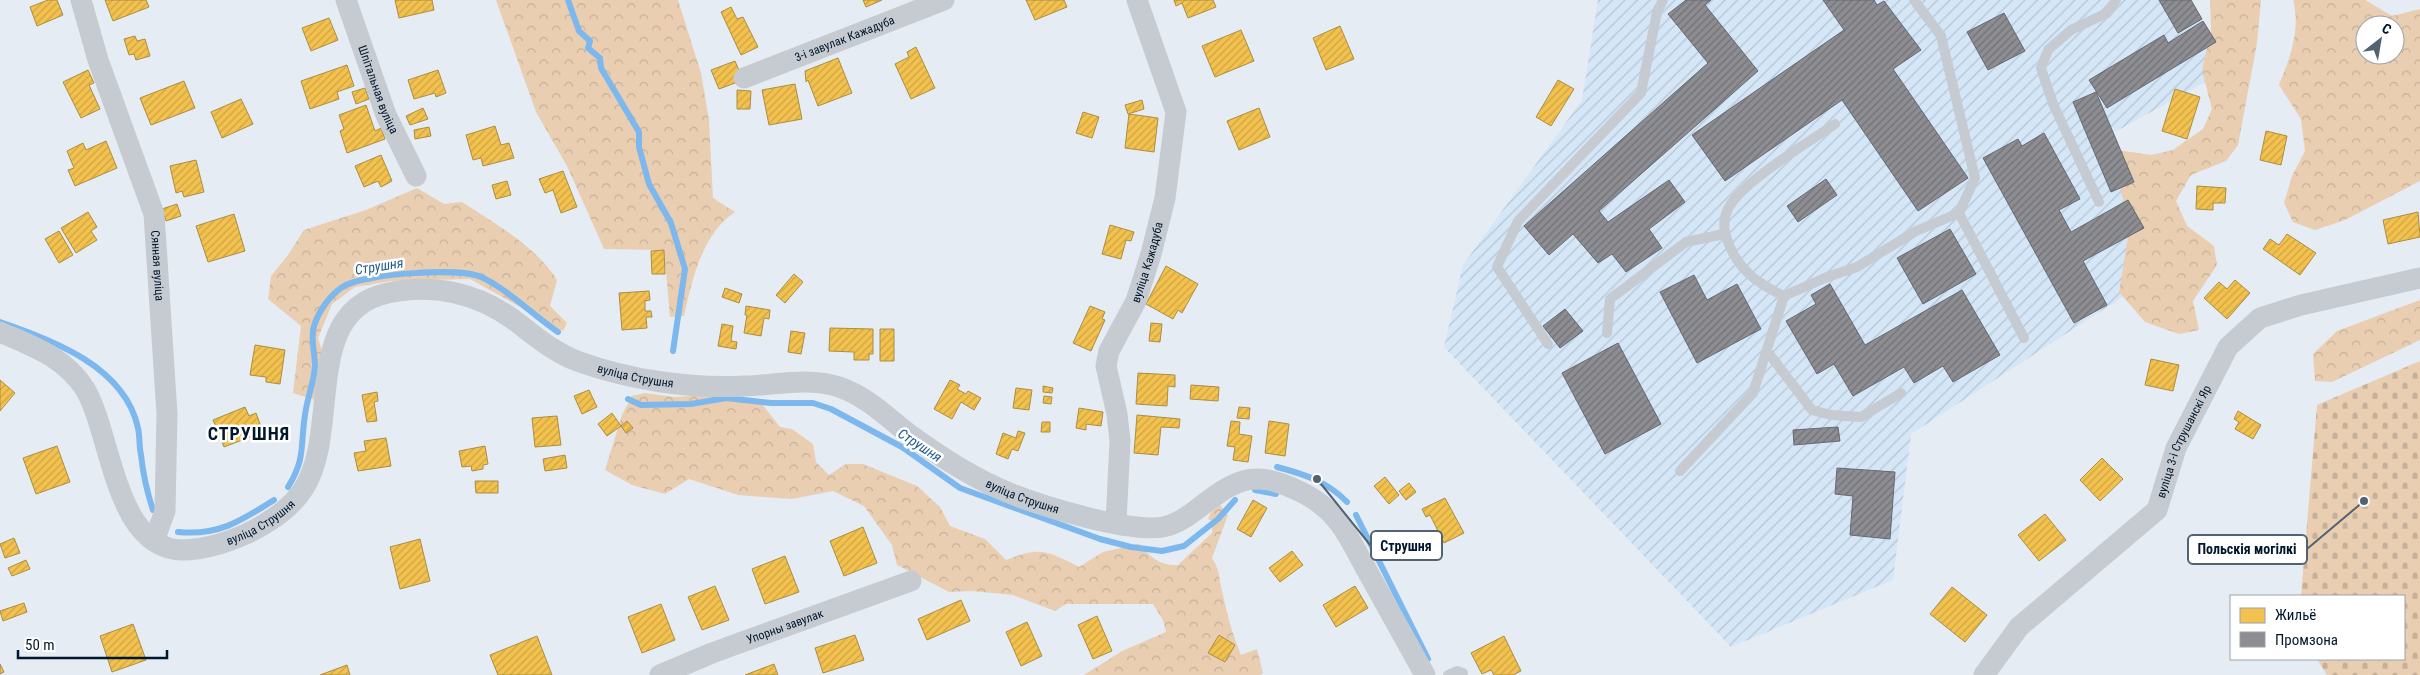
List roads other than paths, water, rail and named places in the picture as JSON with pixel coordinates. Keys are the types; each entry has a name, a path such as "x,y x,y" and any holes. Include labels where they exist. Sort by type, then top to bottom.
{"street":[{"name":"Сянная вуліца","path":"80,0 98,60 154,214 167,414 164,511 154,541"},
{"name":"Шпітальная вуліца","path":"346,0 386,115 416,176"},
{"name":"3-і завулак Кажадуба","path":"744,78 944,0"},
{"name":"вуліца Кажадуба","path":"1116,523 1120,441 1117,414 1106,366 1109,351 1136,301 1151,254 1165,198 1176,112 1137,0"},
{"name":"вуліца 3-і Струшанскі Яр","path":"1984,675 2019,627 2157,510 2176,448 2228,347 2260,318 2301,305 2420,278"},
{"name":"вуліца Струшня","path":"0,332 52,355 70,370 85,390 96,413 124,501 136,525 154,541 168,548 186,550 206,547 243,536 275,518 294,501 307,484 315,462 335,340 344,319 357,305 373,297 394,292 439,290 468,294 491,305 546,345 573,360 606,370 691,385 742,386 816,382 840,387 869,402 912,437 965,470 1007,492 1081,516 1140,529 1168,527 1190,515 1226,487 1253,478 1269,480 1295,489 1319,501 1340,523 1425,675"},
{"name":"Упорны завулак","path":"660,675 712,653 911,582"}],"lane":[{"path":"1548,344 1497,267 1518,221 1641,93 1657,12 1663,0"},
{"path":"1680,471 1753,393 1784,296 1826,277 1857,267 1916,231 1959,213 1975,178 1941,36 1914,0"},
{"path":"2099,202 2053,104 2041,68 2048,50 2071,30 2107,13 2116,0"},
{"path":"1784,296 1758,284 1737,262 1724,234 1727,210 1740,192 1835,124"},
{"path":"1959,213 2024,338"},
{"path":"1607,333 1610,300 1686,242 1724,234"},
{"path":"1767,351 1812,410 1831,416 1861,417 1901,393"},
{"path":"1448,675 1457,670 1463,673"}],"waterway":[{"path":"568,0 579,31 590,41 588,48 600,58 601,68 639,132 639,147 649,184 671,223 685,269 673,351"},
{"name":"Струшня","path":"288,487 300,460 306,409 315,366 312,335 314,326 327,302 346,285 373,278 414,273 454,272 470,274 491,282 558,332"},
{"name":"Струшня","path":"0,322 64,347 103,372 118,388 131,407 138,428 144,476 153,510"},
{"name":"Струшня","path":"628,399 641,405 691,404 726,398 771,403 813,403 831,409 902,447 960,488 1100,539 1131,547 1162,551 1184,546 1218,519 1235,500"},
{"name":"Струшня","path":"1277,467 1324,484 1347,502"},
{"name":"Струшня","path":"1255,490 1276,494"},
{"name":"Струшня","path":"178,532 192,533 217,529 240,520 274,500"},
{"name":"Струшня","path":"1356,515 1428,659"}],"place":[{"name":"Струшня","path":"1317,479"},
{"name":"Польскія могілкі","path":"2364,501"}],"district":[{"name":"СТРУШНЯ","path":"249,433"}]}
